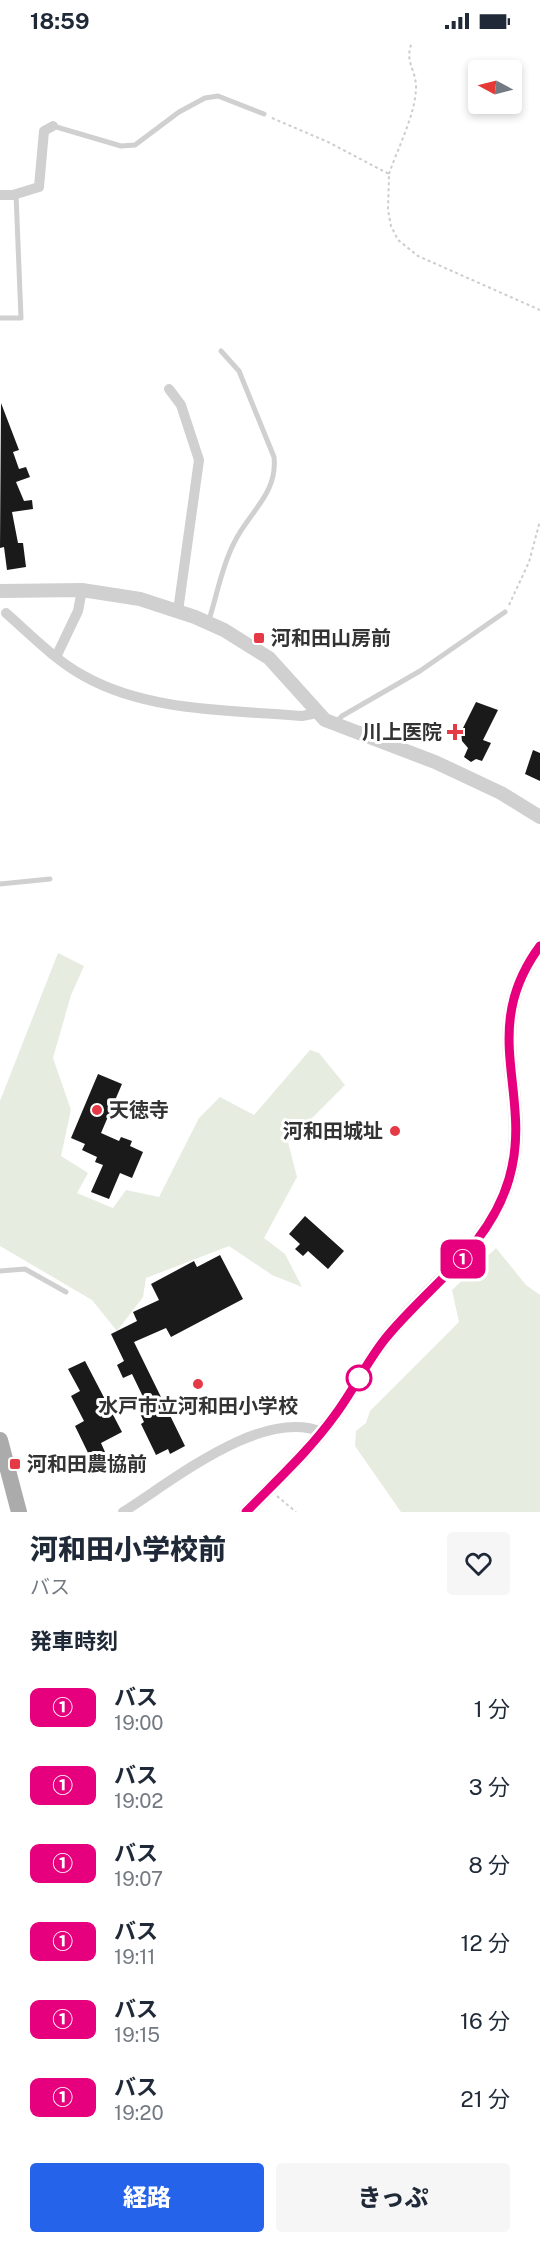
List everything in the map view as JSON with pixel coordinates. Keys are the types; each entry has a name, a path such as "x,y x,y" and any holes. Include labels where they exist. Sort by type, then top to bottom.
{"main road":[{"path":"0,1440 19,1512"}],"street":[{"path":"0,195 16,194 39,187 44,130 53,126"},
{"path":"169,389 181,405 199,460 178,611"},
{"path":"56,657 78,611 82,590"},
{"path":"0,591 82,590 140,599 208,623 252,646 269,658 317,713 334,724 435,762 501,793 540,816"},
{"path":"6,613 56,657 96,682 144,699 174,705 302,716 317,713"},
{"path":"246,1512 321,1432 383,1341 408,1311 477,1243 501,1201 509,1179 515,1136 508,1058 510,1016 522,974 540,946"},
{"path":"123,1512 228,1446 248,1437 289,1426 306,1426 321,1432"}],"lane":[{"path":"53,126 121,146 135,145 178,112 205,98 218,96 264,114"},
{"path":"0,318 21,318 16,194"},
{"path":"208,623 234,541 267,496 276,471 274,457 240,371 221,351"},
{"path":"334,724 342,716 420,671 505,612"},
{"path":"0,884 50,879"},
{"path":"0,1271 25,1269 66,1292"}],"path":[{"path":"412,42 407,55 416,86 415,96 389,174 388,210 391,226 398,240 418,256 540,310"},
{"path":"264,114 328,142 389,174"},
{"path":"505,612 529,562 540,521"},
{"path":"268,1488 296,1512"}],"shaded area":[{"path":"58,953 84,966 71,995 53,1058 71,1110 61,1156 88,1173 77,1193 113,1208 126,1190 159,1197 199,1118 220,1097 254,1115 310,1050 319,1053 345,1085 288,1142 297,1177 264,1238 285,1254 302,1287 272,1275 229,1246 146,1278 143,1297 117,1331 92,1300 0,1246 0,1101"},
{"path":"496,1248 526,1285 540,1295 540,1512 401,1512 355,1446 356,1431 366,1423 370,1411 459,1322 452,1290"}],"building":[{"path":"1,403 19,450 13,452 19,469 26,467 30,477 16,482 24,501 32,500 33,509 12,512 18,543 23,543 26,567 7,570 4,547 0,548"},
{"path":"476,702 498,710 483,740 491,743 482,761 476,759 471,762 464,757 468,748 462,741 461,732"},
{"path":"533,750 540,753 540,781 525,774"},
{"name":"天徳寺","path":"98,1074 122,1084 101,1133 119,1141 121,1137 132,1141 130,1146 143,1152 132,1178 120,1173 109,1199 91,1192 103,1165 95,1162 97,1157 82,1150 85,1144 71,1138"},
{"path":"305,1216 344,1251 328,1269 308,1251 303,1256 295,1249 300,1244 289,1234"},
{"path":"220,1255 243,1299 171,1337 166,1328 134,1342 185,1446 170,1454 168,1449 156,1455 141,1424 144,1422 137,1407 146,1403 132,1374 123,1378 117,1365 124,1361 111,1334 137,1321 133,1312 159,1300 151,1284 194,1261 197,1267"},
{"path":"85,1361 122,1432 101,1443 105,1452 91,1459 75,1426 84,1421 71,1396 80,1391 68,1369"}],"bus line":[{"name":"①","path":"246,1512 335,1415 383,1341 408,1311 468,1254 490,1223 509,1179 513,1159 515,1118 507,1037 510,1016 522,974 540,946"}],"place":[{"name":"河和田山房前","path":"259,638"},
{"name":"川上医院","path":"455,732"},
{"name":"天徳寺","path":"97,1110"},
{"name":"河和田城址","path":"395,1131"},
{"name":"水戸市立河和田小学校","path":"198,1384"},
{"name":"河和田農協前","path":"15,1464"}]}
